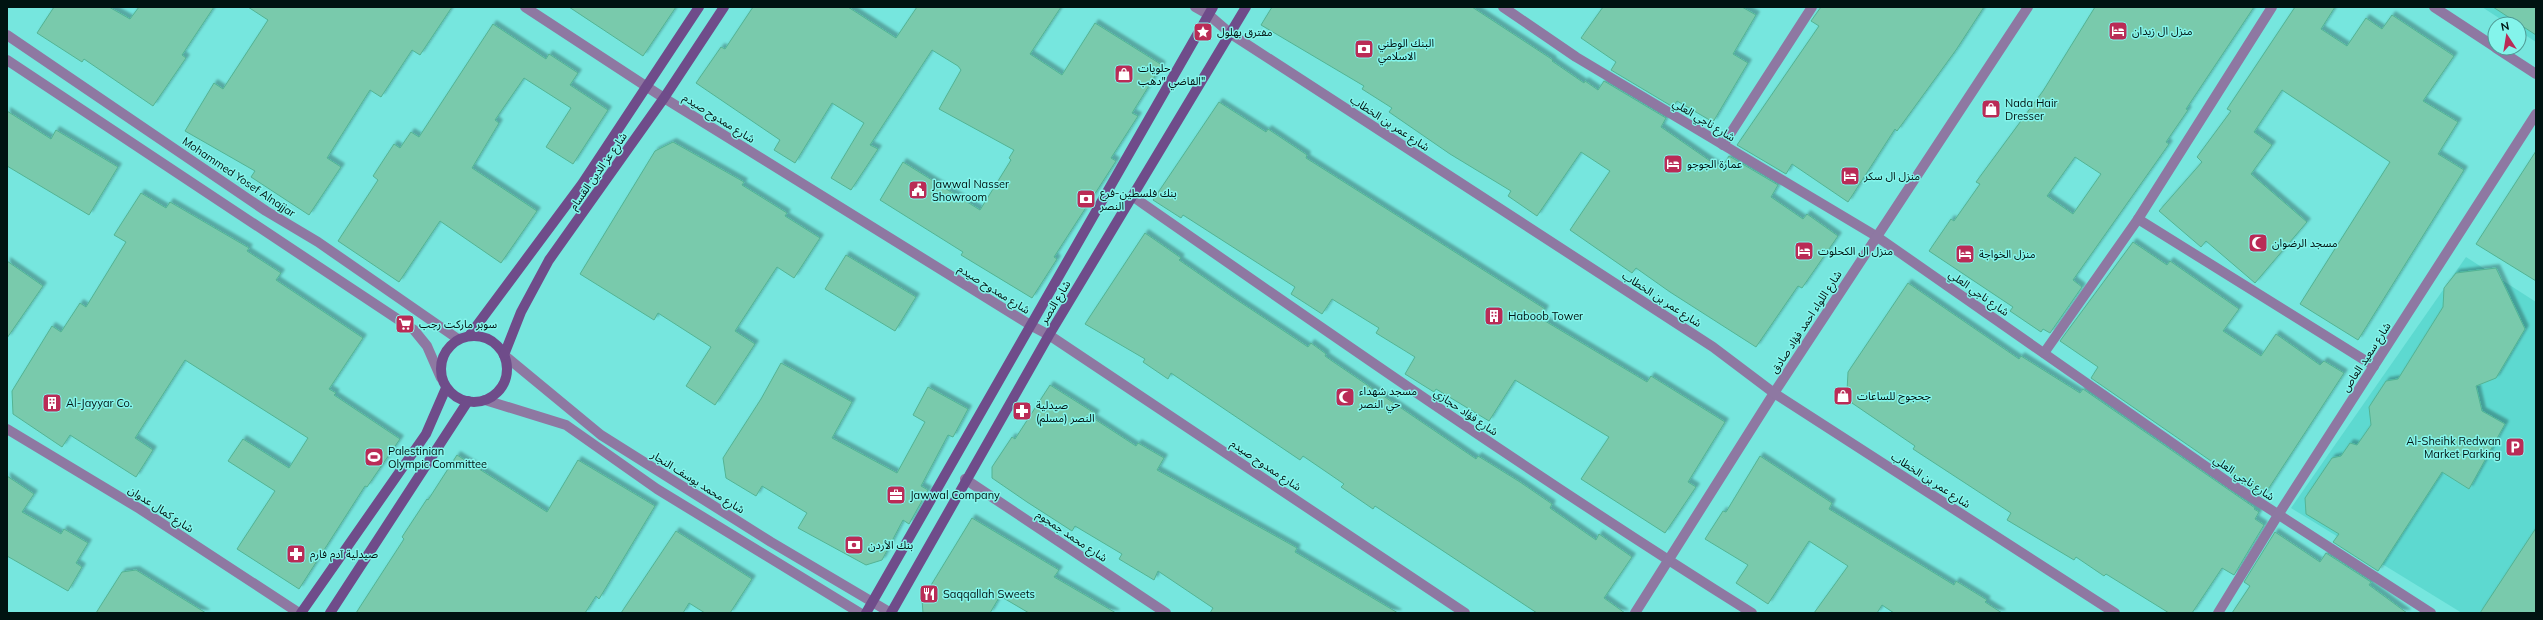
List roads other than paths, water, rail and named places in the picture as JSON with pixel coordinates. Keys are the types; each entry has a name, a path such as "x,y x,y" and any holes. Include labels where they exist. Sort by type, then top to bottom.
{"main road":[{"name":"شارع عز الدين القسام","path":"469,336 582,184 645,86 699,7"},
{"name":"شارع عز الدين القسام","path":"485,400 495,394 506,376 507,366 504,355 521,312 549,260 664,98 724,7"},
{"name":"شارع النصر","path":"891,613 965,480 1049,335 1246,7"},
{"name":"شارع النصر","path":"866,613 1032,326 1211,11"},
{"path":"485,400 468,401 454,396 446,388 441,378 440,366 443,356 449,346 458,339 469,336 480,336 490,339 504,355"},
{"path":"300,613 426,434 446,388"},
{"path":"330,613 468,401"}],"street":[{"name":"شارع ممدوح صيدم","path":"525,7 664,98 1032,326 1049,335 1465,613"},
{"name":"شارع عمر بن الخطاب","path":"1195,7 1211,11 1231,34 1713,347 1774,393 2115,613"},
{"name":"شارع ناجي العلي","path":"1503,7 1576,57 1876,236 2044,353 2106,399 2278,515 2431,613"},
{"path":"1723,145 1812,7"},
{"name":"شارع اللواء احمد فؤاد صادق","path":"1635,613 1774,393 2028,7"},
{"path":"2044,353 2138,219 2272,7"},
{"path":"2434,7 2487,42"},
{"name":"Mohammed Yosef Alnajjar","path":"7,35 266,212 318,242 458,339"},
{"path":"2508,56 2536,74"},
{"path":"7,60 414,330 427,346 441,378"},
{"name":"شارع سعيد العاص","path":"2218,613 2278,515 2536,114"},
{"name":"شارع فؤاد حجازي","path":"1132,196 1408,388 1669,561 1752,613"},
{"path":"2138,219 2374,366"},
{"name":"شارع محمد يوسف النجار","path":"504,355 601,435 771,542 891,613"},
{"path":"485,400 566,425 657,489 860,613"},
{"name":"شارع كمال عدوان","path":"7,429 140,509 300,613"},
{"name":"شارع محمد جمجوم","path":"965,480 1166,613"}],"place":[{"name":"منزل ال زيدان","path":"2118,31"},
{"name":"مفترق بهلول","path":"1203,32"},
{"name":"البنك الوطني الاسلامي","path":"1364,49"},
{"name":"حلويات القاضي \"دهب\"","path":"1124,74"},
{"name":"Nada Hair Dresser","path":"1991,109"},
{"name":"عمارة الجوجو","path":"1673,164"},
{"name":"منزل ال سكر","path":"1850,176"},
{"name":"Jawwal Nasser Showroom","path":"918,190"},
{"name":"بنك فلسطين-فرع النصر","path":"1086,199"},
{"name":"مسجد الرضوان","path":"2258,243"},
{"name":"منزل ال الكحلوت","path":"1804,251"},
{"name":"منزل الخواجة","path":"1965,254"},
{"name":"Haboob Tower","path":"1494,316"},
{"name":"سوبر ماركت رجب","path":"405,324"},
{"name":"جحجوح للساعات","path":"1843,396"},
{"name":"مسجد شهداء حي النصر","path":"1345,397"},
{"name":"Al-Jayyar Co.","path":"52,403"},
{"name":"صيدلية النصر (مسلم)","path":"1022,411"},
{"name":"Al-Sheihk Redwan Market Parking","path":"2515,447"},
{"name":"Palestinian Olympic Committee","path":"374,457"},
{"name":"Jawwal Company","path":"896,495"},
{"name":"بنك الأردن","path":"854,545"},
{"name":"صيدلية آدم فارم","path":"296,554"},
{"name":"Saqqallah Sweets","path":"929,594"}]}
